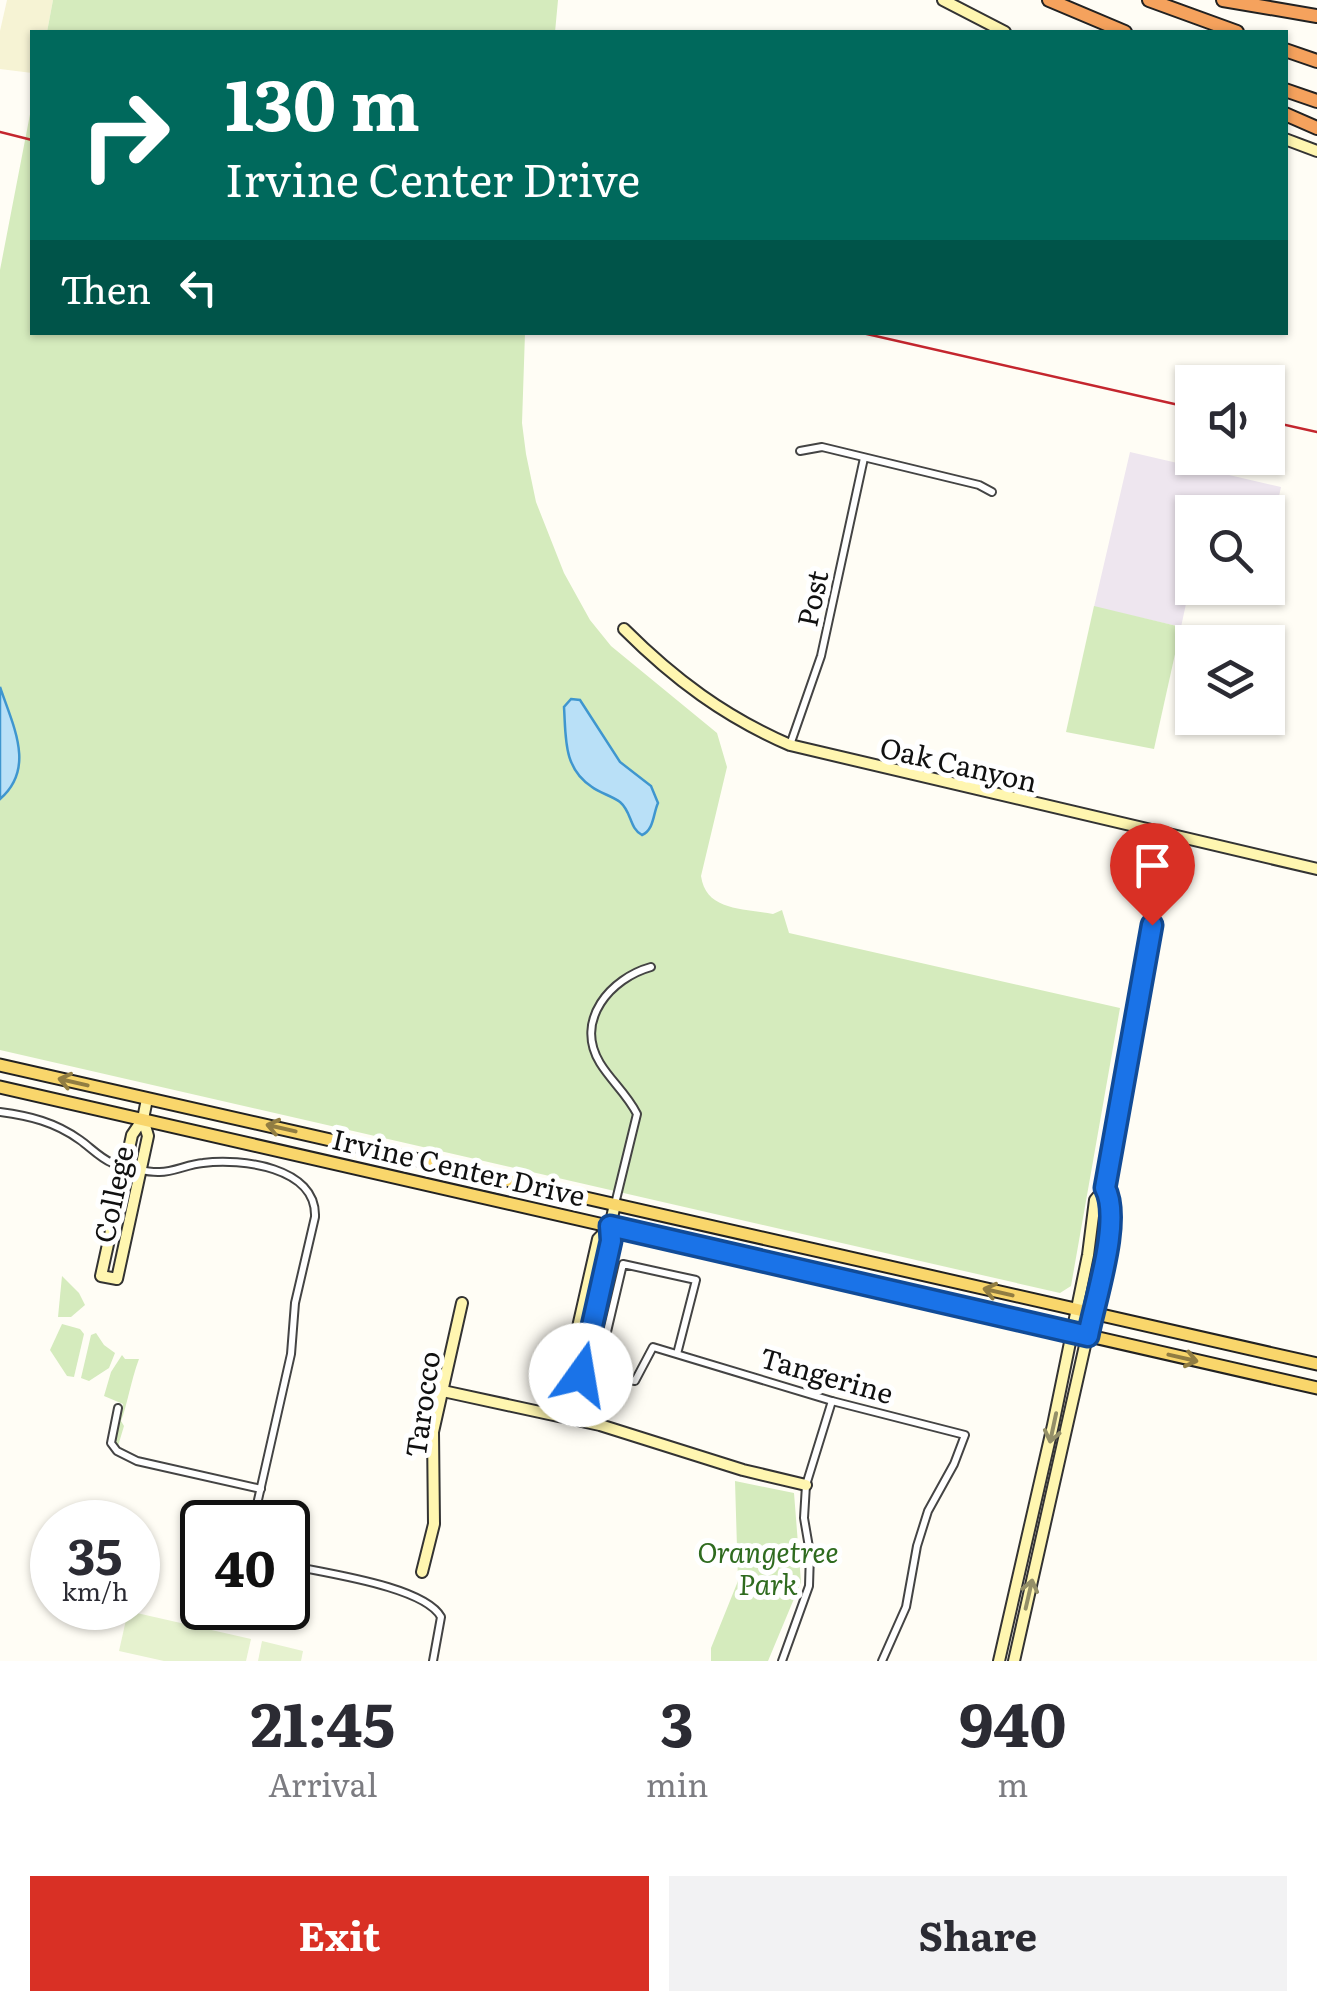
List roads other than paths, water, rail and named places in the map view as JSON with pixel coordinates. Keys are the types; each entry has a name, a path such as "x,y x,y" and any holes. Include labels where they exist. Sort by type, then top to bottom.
{"highway":[{"path":"1049,0 1118,30"},
{"path":"1148,0 1231,30"},
{"path":"1223,0 1317,16"},
{"path":"1288,50 1317,58"},
{"path":"1288,91 1317,102"},
{"path":"1288,115 1317,128"}],"main road":[{"name":"Irvine Center Drive","path":"0,1065 1317,1364"},
{"name":"Irvine Center Drive","path":"0,1087 1317,1388"}],"street":[{"path":"943,0 1002,30"},
{"path":"1288,140 1317,151"},
{"path":"800,451 822,447 992,492"},
{"name":"Post","path":"790,744 821,656 864,458"},
{"name":"Oak Canyon","path":"624,629 717,708 790,744 1317,869"},
{"path":"999,1661 1072,1332 1096,1200 1105,1188 1168,835"},
{"path":"571,1418 637,1114 618,1082 600,1064 593,1046 592,1025 597,1005 618,983 635,971 651,967"},
{"name":"College","path":"143,1118 148,1136 117,1279 101,1276 132,1135 143,1118 147,1099"},
{"path":"0,1112 56,1125 104,1159 142,1169 159,1172 220,1162 278,1170 296,1178 313,1200 314,1217 295,1303 292,1354 258,1500"},
{"path":"1014,1661 1104,1261 1112,1200 1105,1188"},
{"path":"558,1415 598,1239 610,1226"},
{"path":"623,1264 696,1280 677,1354 654,1348 635,1381 597,1374 623,1264"},
{"name":"Tarocco","path":"422,1572 434,1524 433,1432 462,1303"},
{"name":"Tangerine","path":"677,1354 832,1401 965,1435 928,1511 906,1607 882,1661"},
{"path":"443,1391 571,1418 806,1486"},
{"path":"782,1661 809,1586 806,1486 832,1401"},
{"path":"118,1408 111,1443 129,1459 261,1489"},
{"path":"1030,1524 1045,1527"},
{"path":"310,1570 398,1591 427,1602 441,1617 433,1661"}],"water":[{"path":"0,687 15,731 19,760 11,787 0,799"},
{"path":"571,699 580,700 620,762 651,786 658,803 646,833 642,835 635,828 620,802 592,787 576,771 565,730 564,707"}],"railway":[{"path":"0,132 30,140"},
{"path":"871,335 1175,404"},
{"path":"1285,425 1317,432"}],"park label":[{"name":"Orangetree Park","path":"768,1567"}]}
